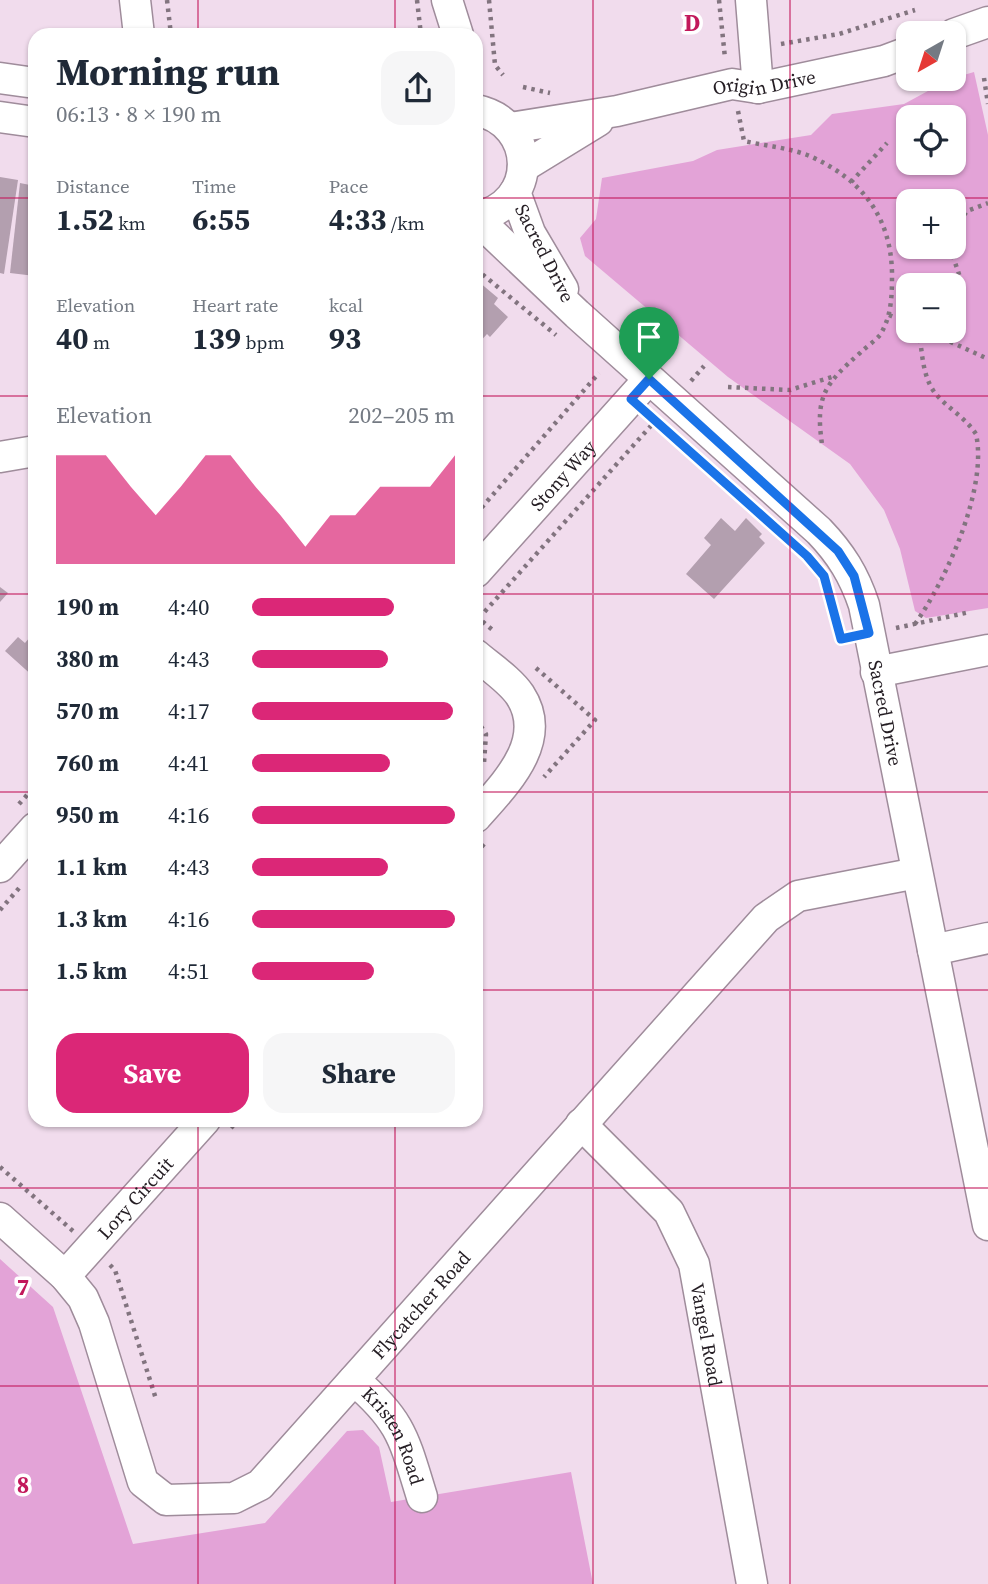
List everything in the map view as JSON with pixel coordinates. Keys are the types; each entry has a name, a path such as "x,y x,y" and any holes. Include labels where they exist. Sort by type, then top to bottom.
{"street":[{"path":"135,0 138,28"},
{"path":"446,0 446,28"},
{"path":"446,0 456,28"},
{"path":"745,86 751,0"},
{"path":"966,30 988,22"},
{"name":"Origin Drive","path":"488,110 617,111 884,61 896,56"},
{"path":"0,78 28,82"},
{"name":"Origin Drive","path":"488,110 520,146 519,180"},
{"name":"Origin Drive","path":"483,214 498,209 519,180 617,111"},
{"path":"0,117 28,121"},
{"name":"Sacred Drive","path":"519,180 530,233 577,314"},
{"name":"Sacred Drive","path":"483,224 577,314 640,389 838,551 854,576 869,633 988,1225"},
{"name":"Stony Way","path":"483,564 640,389"},
{"path":"0,457 28,452"},
{"path":"876,672 988,650"},
{"path":"483,661 520,694 526,708 528,724 522,763 483,809"},
{"path":"0,867 28,836"},
{"name":"Flycatcher Road","path":"0,1218 65,1276 83,1298 94,1323 143,1482 166,1500 234,1498 260,1485 766,918 798,896 917,873"},
{"path":"933,950 988,938"},
{"name":"Vangel Road","path":"581,1124 669,1212 694,1264 752,1584"},
{"name":"Lory Circuit","path":"65,1276 199,1127"},
{"name":"Kristen Road","path":"354,1380 380,1402 402,1432 422,1497"}],"path":[{"path":"167,0 170,28"},
{"path":"416,0 420,28"},
{"path":"489,0 495,65 503,75"},
{"path":"719,0 725,57 745,86 744,141 811,156 851,182 870,200 883,222 891,247 888,316 879,336 832,377 823,393 818,414 822,444"},
{"path":"984,78 988,104"},
{"path":"851,182 887,143"},
{"path":"966,212 988,204"},
{"path":"483,275 558,337"},
{"path":"888,316 896,319"},
{"path":"921,343 925,373 934,392 966,420 978,438 985,470"},
{"path":"953,343 988,359"},
{"path":"589,364 599,373 640,389 664,411 666,430"},
{"path":"483,614 704,366"},
{"path":"483,506 599,373"},
{"path":"728,387 790,390 832,377"},
{"path":"915,624 940,589 968,538"},
{"path":"869,633 970,612"},
{"path":"483,730 486,734 483,764"},
{"path":"0,1167 115,1270 156,1399"}],"shaded area":[{"path":"974,72 988,135 988,608 926,618 915,611 900,549 884,510 850,464 728,377 585,256 580,238 596,219 602,178 693,161 717,150 811,135 832,114 896,105 896,175 966,175 966,105 897,105 928,91 966,91 966,74"},
{"path":"0,1259 53,1307 133,1544 265,1523 347,1431 363,1430 379,1447 391,1502 571,1472 593,1584 0,1584"}],"building":[{"path":"0,177 18,180 4,274 0,273"},
{"path":"20,183 28,185 28,275 10,273"},
{"path":"483,285 498,298 494,304 508,317 490,337 487,334 483,338"},
{"path":"721,518 735,531 746,518 762,534 759,537 765,543 714,599 686,574 711,545 704,538"},
{"path":"0,587 8,593 0,602"},
{"path":"18,637 25,643 28,639 28,672 5,651"}],"route":[{"path":"649,379 838,551 854,576 864,605 869,633 841,639 824,576 807,556 631,399 649,379"}]}
